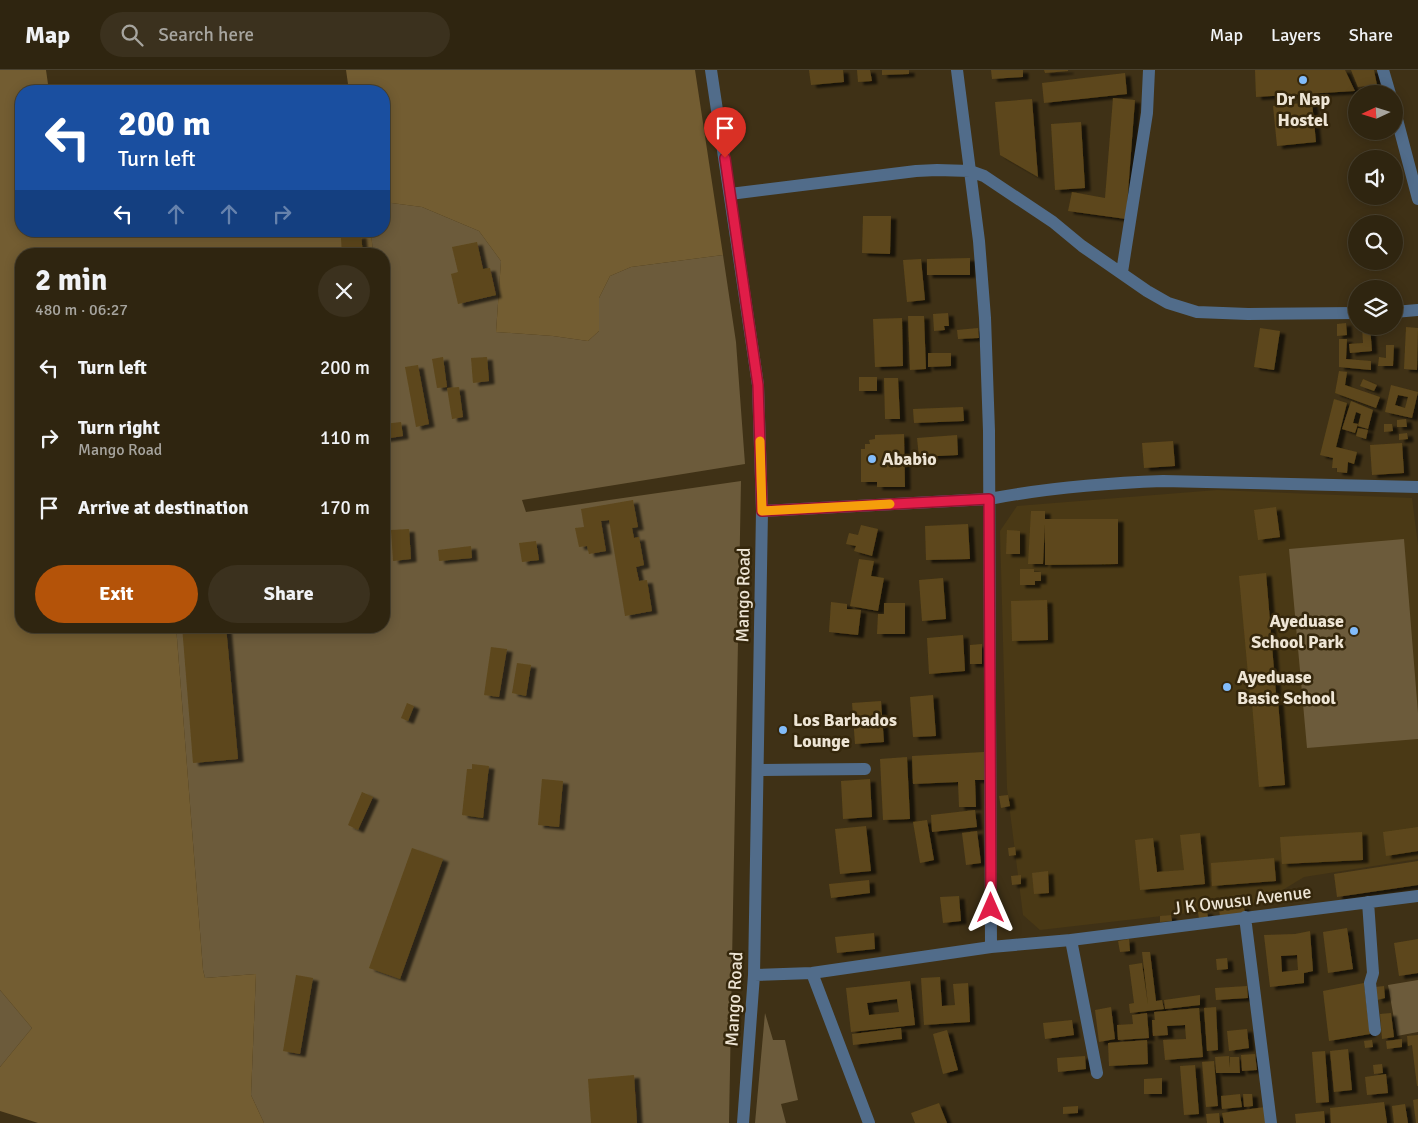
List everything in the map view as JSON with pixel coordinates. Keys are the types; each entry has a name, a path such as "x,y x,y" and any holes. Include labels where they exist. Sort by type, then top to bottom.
{"street":[{"name":"Mango Road","path":"711,70 758,385 762,511 754,975 743,1123"},
{"path":"957,70 980,241 985,318 989,499 991,948"},
{"path":"1122,272 1147,113 1149,70"},
{"path":"1383,70 1387,85"},
{"path":"1403,131 1413,157 1418,199"},
{"path":"730,194 916,171 970,171 984,176 1147,291 1168,303 1197,312 1248,314 1348,313"},
{"path":"1403,311 1418,310"},
{"path":"762,511 989,499 1123,482 1163,481 1418,487"},
{"path":"758,770 865,769"},
{"name":"J K Owusu Avenue","path":"754,975 812,973 991,948 1071,940 1418,896"},
{"path":"1368,902 1373,973 1370,983 1375,1030"},
{"path":"1245,917 1271,1123"},
{"path":"1071,940 1097,1073"},
{"path":"812,973 869,1123"}],"shaded area":[{"path":"0,70 46,70 48,85 15,85 15,237 372,237 372,248 15,248 15,633 177,633 203,970 205,978 256,974 251,1095 264,1123 38,1123 0,1111 0,1067 32,1028 0,990"},
{"path":"346,70 695,70 723,255 631,267 610,276 599,298 599,331 588,341 553,336 496,332 501,261 479,231 422,207 390,203 390,85 348,85"},
{"path":"390,203 422,207 479,231 501,261 496,332 553,336 588,341 599,331 599,298 610,276 631,267 723,255 736,342 745,464 522,500 526,512 741,481 729,1123 264,1123 251,1095 256,974 205,978 203,970 177,633 390,633 390,248 372,248 372,237 390,237"},
{"path":"1217,490 1412,498 1418,545 1418,859 1304,877 1258,905 1040,930 1023,915 1007,788 1000,531 1017,506"},
{"name":"Ayeduase School Park","path":"1404,539 1418,713 1418,739 1307,748 1289,549"},
{"path":"1418,980 1418,1032 1397,1036 1388,985"},
{"path":"0,990 32,1028 0,1067"},
{"path":"765,1013 773,1040 785,1040 798,1100 781,1104 786,1123 755,1123"}],"building":[{"path":"809,70 843,70 844,82 811,85"},
{"path":"857,70 870,70 872,81 858,82"},
{"path":"882,70 909,70 909,74 882,75"},
{"path":"991,70 1023,70 1023,77 992,79"},
{"path":"1044,70 1068,70 1068,71 1045,73"},
{"name":"Dr Nap Hostel","path":"1255,70 1345,70 1352,85 1348,85 1348,91 1256,97"},
{"path":"1351,70 1374,70 1377,85 1357,85"},
{"path":"1125,73 1127,94 1044,103 1042,83"},
{"path":"1113,98 1135,100 1126,219 1068,211 1072,192 1105,198"},
{"path":"1032,99 1038,177 1000,155 995,102"},
{"path":"1312,102 1316,142 1277,146 1273,106"},
{"path":"1081,122 1085,188 1055,190 1051,124"},
{"path":"863,216 891,216 890,254 862,253"},
{"path":"361,237 362,248 342,248 341,238"},
{"path":"477,242 483,269 490,268 496,295 458,304 451,274 458,272 452,247"},
{"path":"970,258 970,275 927,275 927,259"},
{"path":"921,259 925,300 907,302 903,260"},
{"path":"948,313 949,326 944,326 945,330 934,331 933,314"},
{"path":"908,316 924,316 926,369 910,370"},
{"path":"902,318 903,366 875,367 873,319"},
{"path":"1346,323 1347,335 1337,336 1337,324"},
{"path":"1406,327 1418,328 1417,370 1404,369"},
{"path":"978,328 979,338 958,339 957,330"},
{"path":"1260,328 1280,331 1274,370 1254,367"},
{"path":"1362,335 1371,335 1372,351 1350,353 1349,344 1363,343"},
{"path":"1339,339 1347,339 1346,359 1371,361 1371,370 1339,367"},
{"path":"1386,345 1394,345 1393,366 1378,366 1379,357 1386,358"},
{"path":"928,353 951,353 951,366 928,367"},
{"path":"443,357 447,387 437,388 432,359"},
{"path":"487,357 489,381 473,383 471,358"},
{"path":"418,365 429,424 416,427 405,367"},
{"path":"1339,371 1347,372 1345,385 1380,397 1376,408 1335,393"},
{"path":"859,377 877,377 877,391 859,391"},
{"path":"884,378 898,378 900,419 885,419"},
{"path":"1363,379 1377,385 1374,391 1360,386"},
{"path":"1391,385 1418,392 1412,418 1385,412","holes":["1398,395 1408,397 1405,408 1395,405"]},
{"path":"459,387 463,417 452,419 447,388"},
{"path":"1334,399 1347,403 1336,447 1357,452 1354,464 1348,462 1347,473 1337,472 1337,468 1332,468 1333,458 1320,455"},
{"path":"1351,401 1373,410 1368,429 1358,426 1361,414 1356,412 1353,423 1358,424 1355,433 1342,429"},
{"path":"963,407 964,421 914,423 913,409"},
{"path":"1406,419 1407,427 1397,427 1397,420"},
{"path":"401,422 403,436 390,438 390,423"},
{"path":"1384,424 1392,424 1393,431 1384,432"},
{"path":"1358,428 1368,430 1366,439 1356,436"},
{"path":"1407,433 1408,439 1399,440 1399,434"},
{"path":"904,434 905,487 877,487 877,482 861,482 861,449 865,449 865,444 870,444 869,440 875,439 875,435"},
{"path":"957,435 958,455 919,457 917,438"},
{"path":"1173,441 1175,466 1144,468 1142,443"},
{"path":"1402,443 1404,473 1372,475 1370,445"},
{"path":"633,500 638,527 632,528 634,538 639,537 644,565 636,567 639,581 647,580 652,611 625,616 609,520 601,521 606,551 589,554 587,546 579,547 575,528 584,527 581,509"},
{"path":"1276,507 1280,537 1258,540 1254,510"},
{"path":"1031,511 1045,511 1045,519 1118,519 1118,564 1045,565 1045,524 1043,564 1028,564"},
{"path":"968,524 970,559 926,560 925,526"},
{"path":"861,525 878,529 872,556 854,551 856,546 846,544 849,533 858,535"},
{"path":"409,529 411,559 393,561 391,530"},
{"path":"1007,530 1020,531 1020,554 1006,554"},
{"path":"536,541 539,560 522,562 519,543"},
{"path":"471,546 472,558 439,561 438,550"},
{"path":"859,559 874,561 871,576 884,578 878,611 850,606"},
{"path":"1020,569 1034,569 1034,572 1041,572 1041,581 1035,581 1035,585 1020,585"},
{"path":"1266,573 1276,694 1250,696 1239,576"},
{"path":"943,578 946,619 922,621 919,580"},
{"path":"1047,600 1048,640 1012,641 1011,601"},
{"path":"831,602 847,604 847,609 861,610 858,635 829,632"},
{"path":"884,603 905,603 905,634 877,634 878,614 884,614"},
{"path":"183,633 227,633 238,759 193,763"},
{"path":"963,635 965,671 929,674 927,638"},
{"path":"982,644 982,664 970,664 970,645"},
{"path":"491,647 507,649 499,697 484,695"},
{"path":"517,663 531,665 526,696 512,693"},
{"path":"933,695 936,736 913,737 910,697"},
{"path":"881,701 884,742 855,744 852,703"},
{"path":"1278,701 1285,785 1259,787 1252,703"},
{"path":"407,703 414,706 408,721 401,718"},
{"path":"984,752 986,780 975,780 976,807 959,807 958,782 913,784 912,756"},
{"path":"907,757 910,819 883,820 880,759"},
{"path":"472,764 489,766 483,818 462,815 467,769 472,769"},
{"path":"542,779 563,781 559,827 538,825"},
{"path":"870,779 872,817 843,819 841,781"},
{"path":"362,792 373,797 358,830 348,825"},
{"path":"1008,795 1010,806 1001,808 999,796"},
{"path":"975,810 977,827 932,832 931,815"},
{"path":"927,820 934,860 920,863 913,822"},
{"path":"866,826 871,871 840,874 835,829"},
{"path":"1418,827 1418,851 1386,856 1383,832"},
{"path":"977,831 981,863 966,865 962,833"},
{"path":"1362,832 1363,860 1282,864 1280,837"},
{"path":"1200,833 1205,884 1140,890 1135,840 1153,838 1157,872 1184,870 1180,835"},
{"path":"1015,847 1016,855 1009,856 1008,848"},
{"path":"412,848 443,859 400,979 369,968"},
{"path":"1274,858 1276,881 1212,886 1211,863"},
{"path":"1418,861 1418,885 1337,897 1334,874"},
{"path":"1048,871 1049,893 1034,894 1032,873"},
{"path":"1021,875 1021,884 1012,885 1011,876"},
{"path":"869,880 870,893 831,898 829,884"},
{"path":"959,896 961,921 943,923 940,897"},
{"path":"1244,906 1245,915 1220,918 1219,908"},
{"path":"1207,911 1208,918 1199,919 1198,912"},
{"path":"1171,915 1172,921 1160,922 1160,916"},
{"path":"1347,928 1353,969 1328,973 1323,932"},
{"path":"1310,931 1313,971 1304,973 1304,983 1270,987 1264,935 1295,934","holes":["1297,955 1298,970 1282,972 1281,956"]},
{"path":"874,933 875,949 837,953 835,937"},
{"path":"1129,939 1130,951 1120,952 1118,941"},
{"path":"1418,939 1418,973 1399,976 1394,943"},
{"path":"1142,952 1150,952 1156,1001 1162,1000 1164,1009 1130,1013 1129,1004 1134,1003 1129,965 1142,963 1148,1005"},
{"path":"1227,958 1228,969 1217,970 1216,959"},
{"path":"296,975 313,978 300,1054 283,1051"},
{"path":"940,977 942,1006 955,1005 953,984 968,983 970,1022 924,1025 921,978"},
{"path":"910,981 915,1025 851,1032 846,988","holes":["897,999 899,1012 869,1015 867,1003"]},
{"path":"1364,983 1370,1034 1329,1041 1323,991"},
{"path":"1247,986 1248,998 1216,1000 1215,988"},
{"path":"1384,986 1385,998 1377,1000 1375,987"},
{"path":"1200,995 1200,1005 1165,1009 1164,1000"},
{"path":"1111,1007 1115,1039 1099,1042 1095,1010"},
{"path":"1216,1007 1218,1050 1207,1051 1204,1008"},
{"path":"1199,1008 1203,1057 1165,1060 1163,1040 1186,1039 1185,1025 1167,1026 1168,1035 1153,1036 1152,1020 1155,1020 1154,1012"},
{"path":"1147,1013 1149,1038 1118,1040 1117,1025 1133,1024 1132,1015"},
{"path":"1391,1013 1394,1037 1382,1039 1380,1014"},
{"path":"1072,1020 1074,1035 1045,1039 1043,1023"},
{"path":"901,1028 902,1039 853,1045 852,1034"},
{"path":"1247,1029 1249,1048 1229,1051 1227,1031"},
{"path":"947,1030 958,1070 943,1074 933,1034"},
{"path":"1418,1035 1417,1086 1412,1045 1408,1046 1407,1036"},
{"path":"1402,1039 1402,1047 1387,1049 1386,1041"},
{"path":"1147,1040 1148,1064 1109,1066 1108,1043"},
{"path":"1372,1040 1373,1047 1365,1048 1364,1041"},
{"path":"1348,1049 1352,1090 1334,1092 1330,1051"},
{"path":"1325,1051 1329,1102 1316,1103 1312,1052"},
{"path":"1255,1054 1257,1070 1242,1071 1241,1055"},
{"path":"1085,1056 1086,1069 1058,1072 1057,1058"},
{"path":"1229,1056 1230,1068 1230,1057 1239,1057 1240,1073 1216,1073 1215,1057"},
{"path":"1214,1061 1218,1106 1206,1107 1202,1062"},
{"path":"1382,1064 1383,1073 1374,1074 1373,1065"},
{"path":"1195,1065 1199,1114 1184,1115 1180,1066"},
{"path":"1386,1074 1388,1093 1367,1095 1365,1077"},
{"path":"634,1075 637,1123 591,1123 588,1079"},
{"path":"1162,1078 1162,1094 1144,1094 1144,1079"},
{"path":"1240,1094 1242,1107 1222,1109 1221,1096"},
{"path":"1243,1094 1252,1094 1253,1106 1244,1107"},
{"path":"1418,1099 1418,1123 1416,1123 1413,1100"},
{"path":"1384,1102 1387,1123 1331,1123 1330,1108"},
{"path":"939,1103 947,1123 915,1123 911,1113"},
{"path":"1405,1104 1408,1123 1394,1123 1392,1106"},
{"path":"1078,1106 1078,1113 1063,1114 1063,1107"},
{"path":"1265,1107 1267,1123 1224,1123 1222,1113"},
{"path":"1324,1111 1325,1123 1296,1123 1295,1114"},
{"path":"1219,1113 1220,1123 1207,1123 1206,1114"}],"slow traffic":[{"path":"760,441 762,511 890,504"}],"place":[{"name":"Dr Nap Hostel","path":"1303,80"},
{"name":"Ababio","path":"872,459"},
{"name":"Ayeduase School Park","path":"1354,631"},
{"name":"Ayeduase Basic School","path":"1227,687"},
{"name":"Los Barbados Lounge","path":"783,730"}],"route":[{"path":"725,158 758,385 762,511 989,499 991,908"}]}
